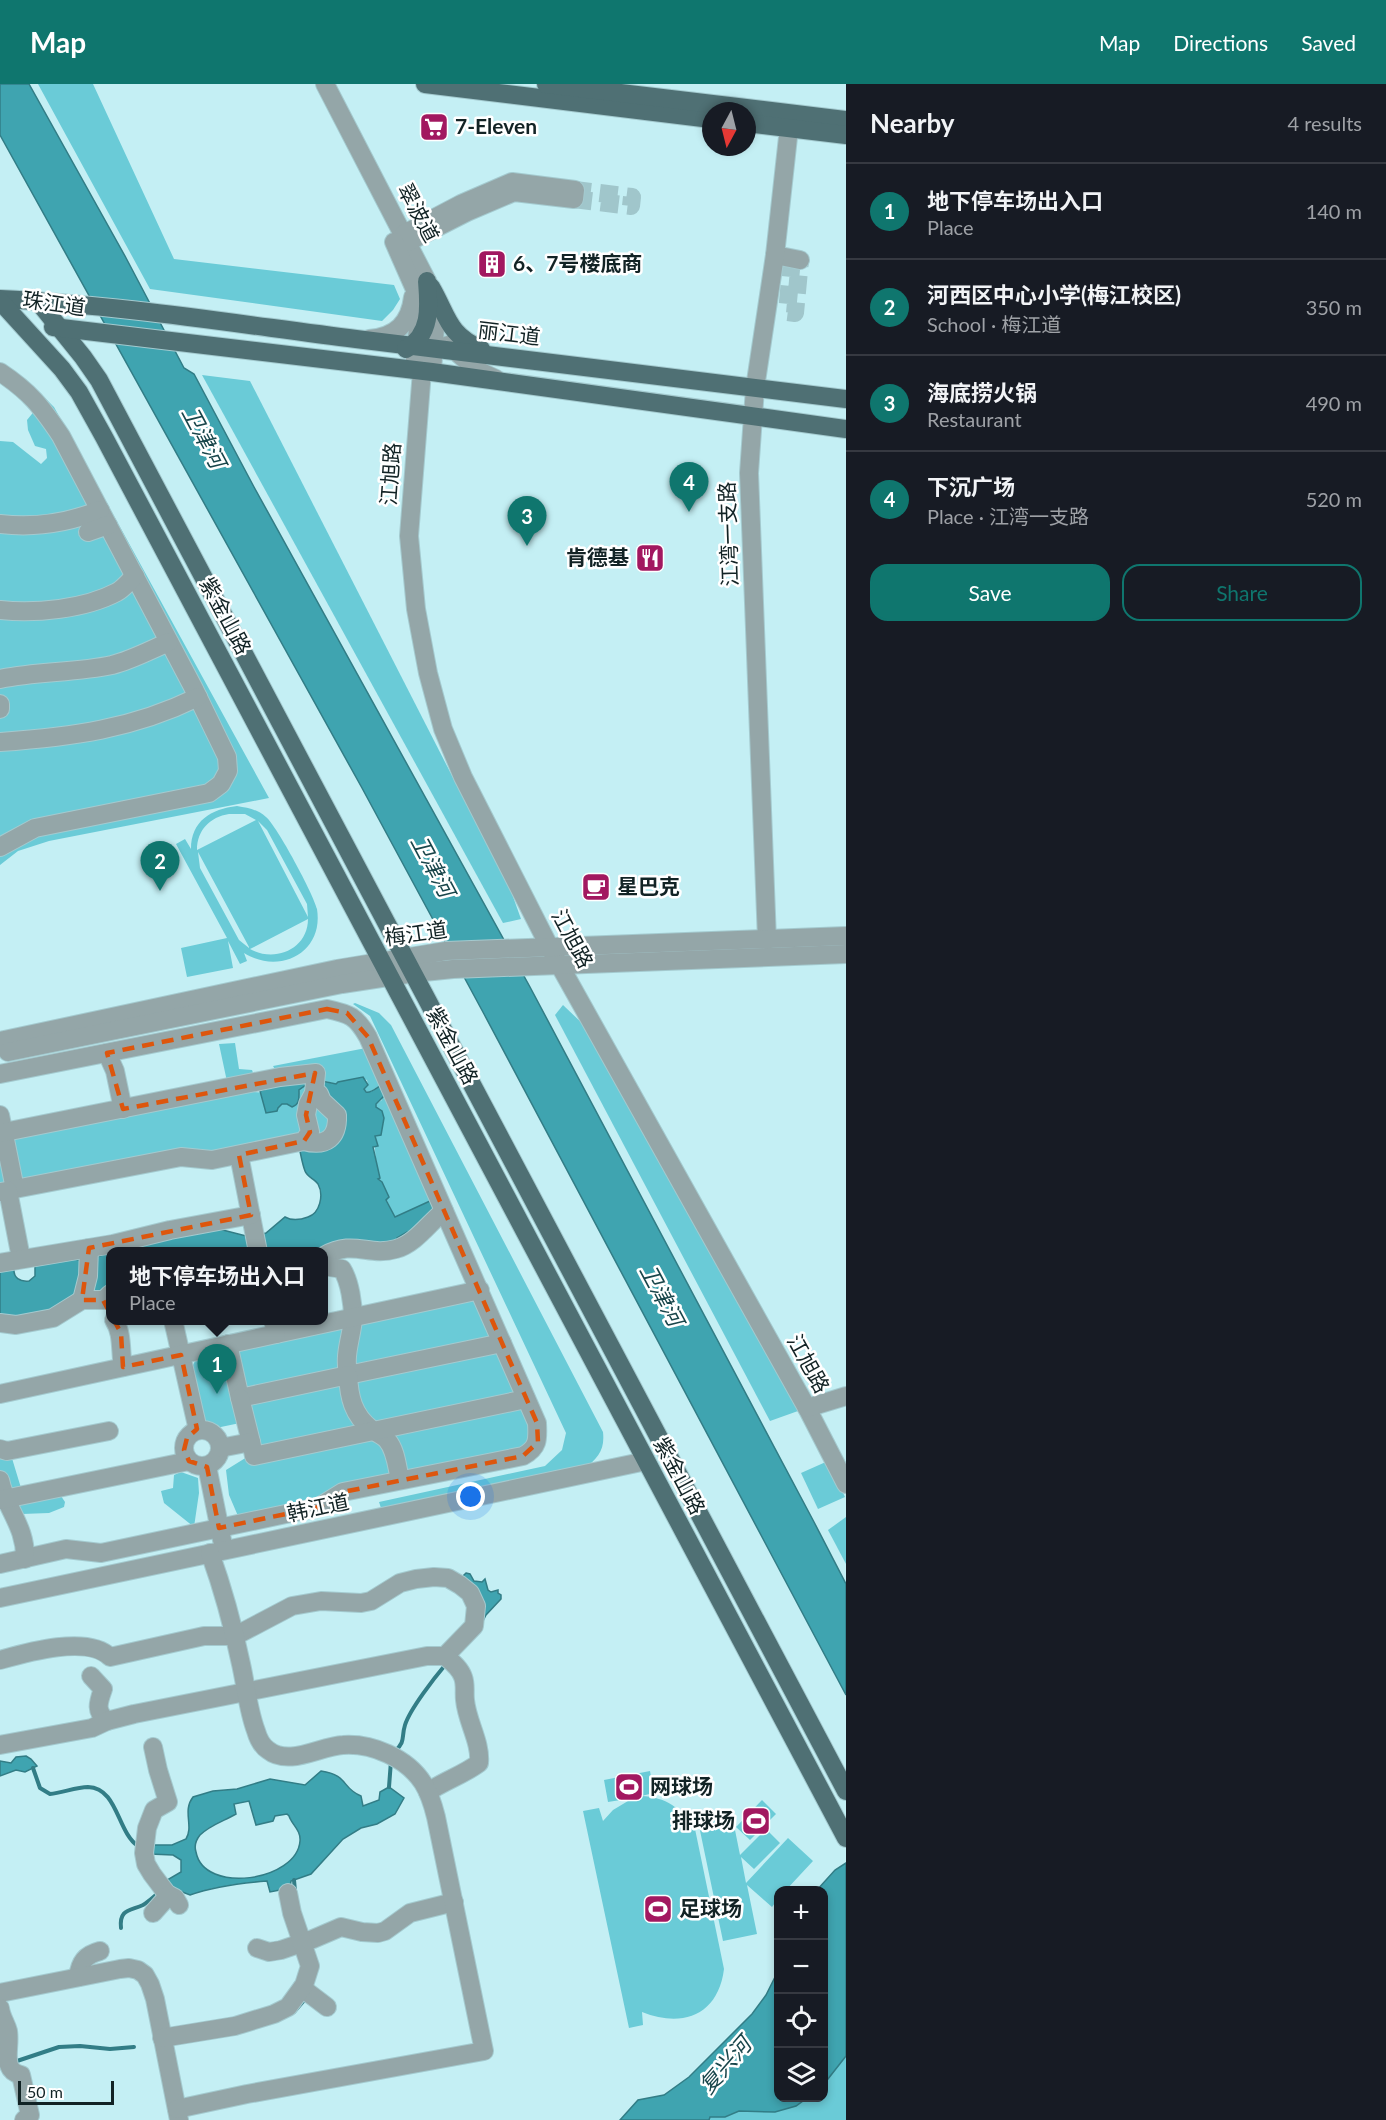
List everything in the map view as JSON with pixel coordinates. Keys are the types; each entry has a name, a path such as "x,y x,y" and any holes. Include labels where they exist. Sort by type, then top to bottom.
{"main road":[{"path":"425,84 702,118"},
{"path":"546,84 846,120"},
{"path":"756,124 846,135"},
{"path":"352,363 392,354 416,343 425,327 432,321 420,282"},
{"path":"420,282 458,335 471,345 500,356"},
{"name":"珠江道","path":"0,300 36,300 167,313"},
{"name":"紫金山路","path":"0,300 44,347 79,392 843,1833"},
{"name":"紫金山路","path":"36,300 99,380 846,1791"},
{"name":"丽江道","path":"167,313 357,339 416,343 500,356 846,399"},
{"name":"珠江道","path":"0,319 102,334 352,363"},
{"path":"352,363 503,381 846,429"}],"street":[{"name":"翠波道","path":"311,84 420,282"},
{"name":"翠波道","path":"325,84 406,238 420,282 416,343 423,371"},
{"name":"江湾一支路","path":"767,940 749,473 755,388 775,255 789,128"},
{"path":"512,183 575,190 574,199 514,192 406,238 461,204 512,183"},
{"path":"775,255 800,260"},
{"path":"357,339 383,337 401,328 406,321 420,282"},
{"path":"432,321 444,348 479,371 503,381"},
{"path":"423,371 444,348"},
{"name":"江旭路","path":"423,371 409,536 412,578 428,673 443,729 463,777 550,948 807,1408 846,1484"},
{"path":"0,372 23,388 42,409 61,436 198,697 227,757 228,771 221,784 209,793 200,796 35,828 1,843"},
{"path":"0,524 52,524 79,519 104,518"},
{"path":"88,532 104,518"},
{"path":"0,609 20,612 77,605 118,592 135,576"},
{"path":"0,679 114,664 169,642"},
{"path":"0,742 31,741 99,731 168,712 198,697"},
{"path":"0,704 0,709"},
{"name":"梅江道","path":"0,1054 342,984 391,977 410,964 446,951 846,936"},
{"name":"梅江道","path":"0,1041 381,961 453,969 846,954"},
{"path":"0,1074 327,1009 347,1013 360,1023 368,1037 537,1423 538,1442 532,1452 523,1456 343,1492 319,1507 102,1553 66,1549 0,1564"},
{"path":"107,1053 115,1071 123,1108"},
{"path":"2,1133 280,1077 315,1073 306,1115 310,1132 304,1141"},
{"path":"8,1190 181,1157 212,1160 304,1141 313,1144 322,1143 330,1139 337,1127 337,1115 322,1101 314,1086"},
{"path":"0,1115 8,1190 21,1258"},
{"path":"239,1155 257,1247"},
{"path":"328,1267 342,1269 373,1251 398,1248 425,1230 444,1211"},
{"path":"0,1263 113,1244 170,1230 253,1224"},
{"path":"82,1300 88,1276 89,1248"},
{"path":"328,1254 338,1248 364,1248 373,1251"},
{"path":"342,1269 348,1280 352,1318 345,1362 352,1404 358,1417 386,1439 394,1453 400,1480"},
{"path":"328,1321 352,1318 480,1290"},
{"path":"0,1323 16,1325 53,1318 82,1300 106,1297"},
{"path":"117,1325 121,1333 120,1350 123,1367"},
{"path":"173,1325 198,1430"},
{"path":"0,1394 228,1344 274,1327 291,1325"},
{"path":"240,1398 502,1343"},
{"path":"228,1344 254,1456 526,1399"},
{"path":"807,1408 846,1396"},
{"path":"0,1993 129,1968 138,1970 150,1984 178,2115 247,2094 484,2051 436,1817 428,1792 422,1782 411,1769 392,1756 363,1746 342,1745 293,1756 276,1755 262,1744 256,1731 236,1636 220,1580 217,1552 219,1528 198,1463 184,1450 184,1444 191,1433 207,1430 213,1433 220,1448 216,1459 198,1463 2,1499"},
{"path":"0,1449 7,1451 109,1431"},
{"path":"220,1448 251,1442"},
{"name":"韩江道","path":"0,1598 646,1461"},
{"path":"0,1480 2,1499 24,1537 25,1559"},
{"path":"0,1660 80,1646 92,1646 104,1651 110,1657 204,1636 236,1636 292,1606 321,1602 361,1603 371,1601 400,1583 416,1579 448,1578 470,1593 474,1599 476,1618 474,1626 449,1659"},
{"path":"0,1745 92,1728 107,1721 427,1656 449,1659 463,1676 466,1688 464,1698 480,1751 479,1763 467,1772 442,1782 428,1792"},
{"path":"95,1680 103,1689 98,1709 100,1715 107,1721"},
{"path":"153,1747 168,1802 154,1810 147,1828 146,1864 169,1895 153,1912"},
{"path":"162,2038 235,2026 274,2014 315,1997 309,1976 307,1942 292,1913 288,1893"},
{"path":"257,1948 274,1952 307,1942 340,1927 378,1933 385,1931 410,1913 454,1902"},
{"path":"78,1977 79,1966 85,1957 100,1951"},
{"path":"0,2008 0,2014 9,2034 6,2064 12,2072 21,2075 30,2115 24,2120"}],"highlighted area":[{"path":"327,1009 347,1013 368,1037 537,1423 538,1442 523,1456 343,1492 319,1507 219,1528 207,1467 189,1461 184,1450 187,1438 197,1429 181,1355 123,1367 121,1333 103,1300 82,1300 89,1248 251,1215 239,1155 304,1141 310,1132 306,1115 315,1073 123,1109 107,1053"}],"shaded area":[{"path":"38,84 93,84 174,259 394,285 400,299 382,321 150,289"},
{"path":"202,375 250,381 511,891 521,919 503,923"},
{"path":"45,398 54,407 269,798 49,841 18,851 0,865 0,441 13,442 41,464 47,458 46,449 35,446 28,430 27,420"},
{"path":"237,806 252,809 263,814 271,823 309,890 317,909 317,924 313,938 296,956 271,962 244,953 247,961 240,964 228,941 233,968 187,977 181,948 227,938 176,844 185,839 191,849 195,831 204,818","holes":["245,814 256,820 197,850 202,831 211,821 222,816","258,821 267,830 307,904 308,917","198,852 249,948 239,940 200,868","308,919 307,929 302,938 288,950 279,954 270,954 250,949"]},
{"path":"353,1004 379,1013 391,1025 603,1432 600,1453 584,1469 382,1511 379,1502 545,1466 562,1450 566,1433 370,1016"},
{"path":"563,1005 586,1027 798,1411 770,1421 555,1015"},
{"path":"235,1043 239,1069 252,1070 254,1092 290,1095 273,1066 366,1048 430,1201 395,1217 386,1199 388,1197 382,1182 378,1179 380,1177 375,1151 375,1135 381,1135 384,1119 376,1107 376,1104 382,1100 377,1087 368,1093 364,1089 368,1085 367,1080 360,1078 336,1084 311,1077 299,1090 306,1085 319,1086 340,1132 0,1196 0,1139 229,1091 219,1044"},
{"path":"478,1300 534,1432 522,1451 238,1516 229,1495 226,1470 247,1457 240,1423 216,1428 201,1424 192,1367 196,1359"},
{"path":"0,1453 11,1455 21,1488 59,1493 65,1502 64,1507 49,1513 22,1514 0,1500"},
{"path":"828,1461 845,1497 818,1509 801,1473"},
{"path":"181,1472 198,1478 199,1493 194,1527 164,1503 161,1491 173,1488 174,1475"},
{"path":"846,1517 846,1564 828,1530"},
{"path":"650,1771 654,1793 641,1796 665,1801 672,1805 695,1829 724,1969 714,1998 696,2014 671,2019 642,2012 643,2025 629,2028 583,1811 599,1808 603,1821 613,1810 633,1798 608,1802 604,1780"},
{"name":"排球场","path":"762,1800 776,1814 750,1840 736,1827"},
{"path":"732,1815 740,1855 766,1829 780,1843 754,1869 741,1857 746,1883 788,1838 813,1861 790,1886 774,1886 772,1907 747,1885 757,1934 723,1941 698,1821"},
{"path":"846,2056 846,2120 709,2120 710,2117 725,2117 739,2111 796,2106 802,2102 828,2102 828,2079"}],"water":[{"name":"卫津河","path":"0,84 29,84 125,256 184,368 194,374 530,987 814,1522 846,1584 846,1695 362,788 0,135"},
{"path":"363,1077 368,1085 364,1089 366,1092 382,1085 389,1091 376,1104 384,1118 381,1135 375,1136 378,1146 373,1147 380,1178 378,1179 382,1182 389,1197 386,1200 395,1217 430,1201 435,1209 412,1234 407,1232 397,1238 397,1246 328,1252 328,1247 128,1247 219,1229 250,1237 266,1233 285,1217 296,1220 312,1215 318,1208 321,1193 317,1182 306,1173 299,1147 335,1141 319,1086 306,1085 299,1090 299,1100 295,1106 282,1104 277,1111 266,1113 260,1091 279,1084 322,1081 336,1084"},
{"path":"106,1253 106,1292 70,1306 0,1320 0,1268 14,1268 18,1279 29,1281 35,1276 35,1266 51,1261 60,1262 62,1256 83,1261"},
{"path":"466,1573 470,1574 474,1581 482,1582 485,1579 488,1590 491,1592 498,1590 501,1595 501,1599 483,1621 463,1576"},
{"path":"26,1756 37,1766 25,1772 16,1770 0,1776 0,1761 11,1763 16,1757"},
{"path":"321,1771 336,1775 341,1779 361,1796 363,1806 379,1800 380,1792 389,1787 404,1798 395,1814 377,1824 361,1828 343,1839 311,1874 291,1881 290,1888 270,1892 267,1881 228,1885 190,1895 169,1887 167,1880 181,1872 181,1860 173,1855 150,1854 149,1845 172,1845 186,1839 189,1829 188,1808 193,1797 213,1791 237,1789 270,1779 305,1785","holes":["249,1801 256,1825 273,1821 275,1816 287,1814 289,1816 299,1834 300,1841 295,1855 284,1866 250,1878 232,1878 215,1874 203,1866 195,1850 197,1839 208,1828 236,1814 234,1804"]},
{"path":"846,1863 846,2056 828,2079 828,1886 821,1886 835,1870"},
{"name":"复兴河","path":"774,1979 774,2102 802,2102 796,2106 775,2112 739,2111 725,2117 710,2117 709,2120 620,2120 638,2100 664,2095 689,2077 752,2014"}],"waterway":[{"path":"395,1751 402,1742 405,1725 412,1711 446,1664"},
{"path":"389,1787 391,1761"},
{"path":"33,1768 40,1788 50,1794 88,1787 98,1789 111,1802 126,1831 138,1846"},
{"path":"294,1880 295,1891"},
{"path":"121,1928 124,1914 143,1905 160,1892"},
{"path":"294,2012 307,1997"},
{"path":"14,2062 59,2047 80,2046 110,2049 134,2047"}],"tunnel":[{"path":"574,199 631,206 632,197 575,190"},
{"path":"792,259 787,312 795,313 800,260"}],"place":[{"name":"7-Eleven","path":"434,127"},
{"name":"6、7号楼底商","path":"492,264"},
{"name":"下沉广场","path":"689,512"},
{"name":"海底捞火锅","path":"527,546"},
{"name":"肯德基","path":"650,558"},
{"name":"星巴克","path":"596,887"},
{"name":"河西区中心小学(梅江校区)","path":"160,891"},
{"name":"地下停车场出入口","path":"217,1394"},
{"name":"网球场","path":"629,1787"},
{"name":"排球场","path":"756,1821"},
{"name":"足球场","path":"658,1909"}]}
